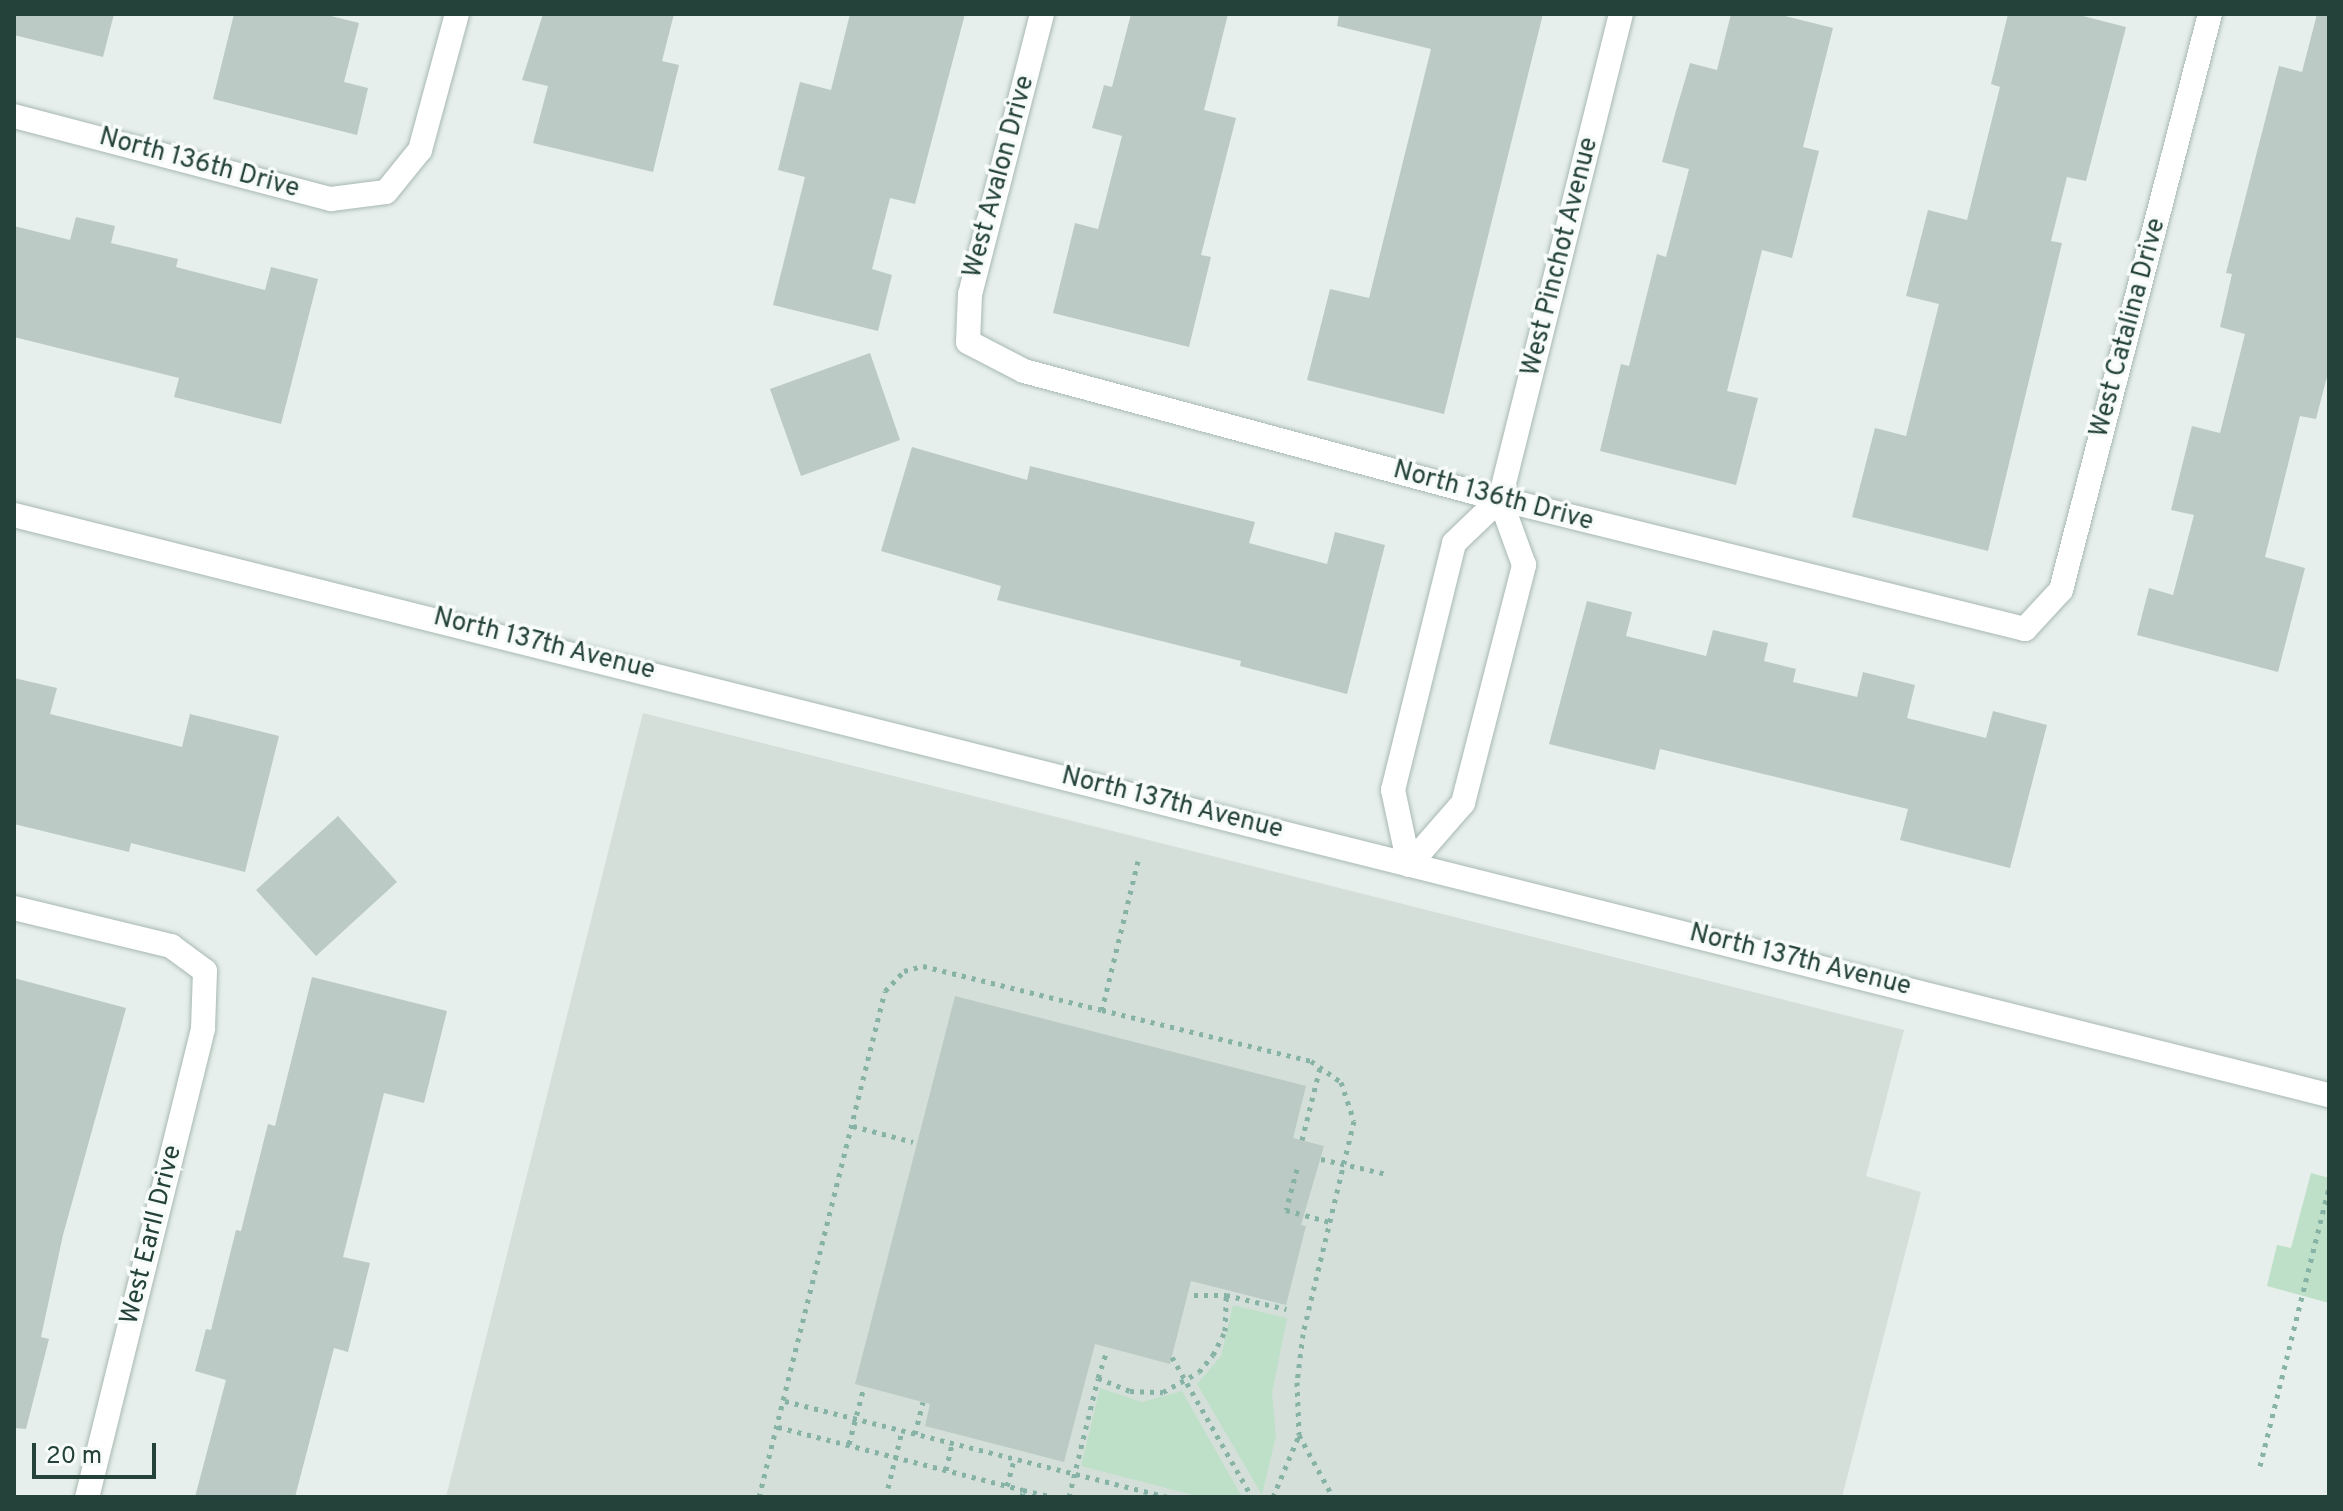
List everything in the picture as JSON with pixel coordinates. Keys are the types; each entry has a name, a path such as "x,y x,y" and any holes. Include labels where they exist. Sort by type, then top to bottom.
{"street":[{"name":"North 136th Drive","path":"14,116 331,199 386,192 420,150 457,14"},
{"name":"West Avalon Drive","path":"968,342 970,294 1042,14"},
{"name":"West Pinchot Avenue","path":"1500,499 1621,14"},
{"name":"West Catalina Drive","path":"2025,629 2061,590 2210,14"},
{"name":"North 136th Drive","path":"968,342 1024,371 1500,499 2025,629"},
{"path":"1500,499 1524,565 1463,803 1409,865 1393,790 1454,543 1500,499"},
{"name":"North 137th Avenue","path":"14,515 2329,1095"},
{"name":"West Earll Drive","path":"14,908 171,946 205,971 203,1029 87,1497"}],"path":[{"path":"1102,1010 1138,861"},
{"path":"759,1497 885,991 904,971 923,966 1320,1068 1341,1082 1354,1121 1303,1334 1299,1435 1273,1497"},
{"path":"1302,1140 1320,1068"},
{"path":"853,1126 913,1142"},
{"path":"1321,1159 1387,1174"},
{"path":"1297,1169 1286,1210 1330,1222"},
{"path":"2260,1466 2329,1188"},
{"path":"1194,1295 1226,1295 1286,1309"},
{"path":"1098,1378 1147,1394 1186,1380 1213,1355 1225,1331 1226,1295"},
{"path":"1069,1497 1106,1353"},
{"path":"1172,1357 1252,1497"},
{"path":"849,1444 864,1387"},
{"path":"785,1401 1167,1497"},
{"path":"915,1434 923,1402"},
{"path":"778,1427 1053,1497"},
{"path":"888,1488 902,1431"},
{"path":"1299,1435 1330,1496"},
{"path":"946,1470 952,1444"},
{"path":"1007,1486 1014,1460"},
{"path":"1022,1497 1023,1490"}],"shaded area":[{"path":"643,713 1904,1030 1866,1176 1921,1192 1842,1497 446,1497"}],"green space":[{"path":"2311,1173 2329,1178 2329,1303 2267,1286 2277,1245 2291,1248"},
{"path":"1233,1305 1287,1318 1272,1393 1276,1436 1262,1495 1197,1384 1221,1356"},
{"path":"1100,1388 1142,1402 1182,1391 1242,1497 1201,1497 1081,1466"}],"building":[{"path":"14,14 114,14 103,57 14,35"},
{"path":"234,14 323,14 359,23 344,82 368,88 357,135 213,99"},
{"path":"543,14 674,14 662,61 679,65 653,172 533,143 548,86 522,80"},
{"path":"850,14 965,14 915,204 890,198 872,269 892,275 878,331 773,305 805,177 778,170 800,82 831,90"},
{"path":"1131,14 1228,14 1204,110 1236,118 1201,255 1211,257 1189,347 1053,313 1075,223 1098,229 1122,136 1092,128 1104,85 1112,87"},
{"path":"1339,14 1543,14 1444,414 1307,380 1330,289 1369,298 1431,49 1337,26"},
{"path":"1731,14 1777,14 1833,28 1803,147 1819,151 1792,258 1762,250 1727,391 1758,398 1736,485 1600,451 1621,364 1629,366 1657,254 1666,257 1689,169 1662,162 1690,63 1717,70"},
{"path":"2008,14 2075,14 2126,27 2086,181 2067,177 2051,241 2062,243 1988,551 1852,517 1875,428 1906,436 1939,304 1906,296 1928,210 1967,220 2000,87 1991,84"},
{"path":"2317,14 2329,14 2329,369 2316,419 2300,416 2265,557 2305,568 2278,672 2137,635 2149,588 2173,595 2194,515 2171,510 2192,426 2220,433 2245,334 2220,327 2232,274 2226,273 2279,66 2302,72"},
{"path":"76,217 115,226 111,243 178,259 176,267 265,290 271,267 318,279 281,424 174,397 179,378 14,337 14,226 70,240"},
{"path":"870,353 900,440 801,476 770,389"},
{"path":"912,447 1027,480 1030,466 1255,522 1249,543 1327,564 1335,532 1385,545 1347,694 1240,666 1241,661 997,600 1001,586 881,551"},
{"path":"1587,601 1632,612 1626,636 1706,656 1713,630 1768,643 1764,661 1796,669 1793,682 1857,697 1863,672 1915,685 1907,718 1986,738 1993,711 2047,725 2010,868 1900,840 1908,809 1660,749 1655,770 1549,744"},
{"path":"14,678 57,688 50,714 182,747 190,714 279,736 245,872 131,843 129,852 14,824"},
{"path":"338,816 397,882 316,956 256,890"},
{"path":"312,977 447,1011 424,1103 384,1093 343,1257 370,1263 348,1352 334,1348 295,1497 195,1497 226,1380 195,1371 206,1329 211,1330 236,1230 241,1231 268,1124 275,1126"},
{"path":"14,978 126,1008 63,1235 41,1337 49,1339 26,1429 14,1428"},
{"path":"955,996 1306,1086 1293,1138 1324,1146 1301,1225 1306,1226 1286,1305 1191,1281 1170,1364 1095,1344 1064,1462 925,1426 930,1404 855,1384"}]}
